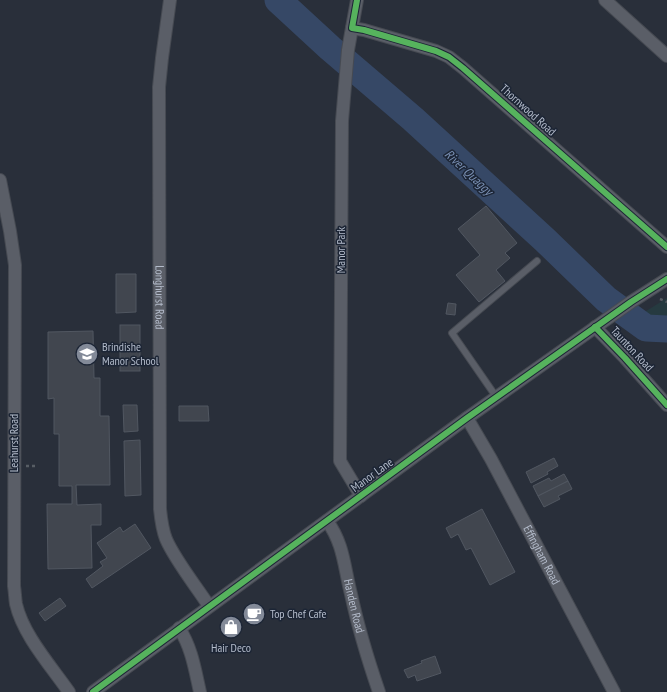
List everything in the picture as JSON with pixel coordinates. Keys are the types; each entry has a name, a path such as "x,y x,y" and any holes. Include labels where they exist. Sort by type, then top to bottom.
{"street":[{"name":"Longhurst Road","path":"170,0 159,87 160,509 166,539 174,554 209,606"},
{"name":"Manor Park","path":"357,0 348,50 345,78 341,152 340,461 361,496"},
{"path":"605,0 667,56"},
{"name":"Thornwood Road","path":"352,28 364,30 436,51 450,57 667,247"},
{"name":"Leahurst Road","path":"0,180 15,266 14,586 16,604 22,623 69,692"},
{"name":"Manor Lane","path":"93,692 467,418 631,302 667,280"},
{"name":"Taunton Road","path":"595,327 644,378 667,406"},
{"name":"Effingham Road","path":"467,418 495,466 614,692"},
{"name":"Handen Road","path":"327,521 340,542 356,616 368,660 379,692"},
{"path":"179,628 190,649 200,692"}],"lane":[{"path":"497,398 452,332 537,261"}],"shaded area":[{"path":"667,298 667,325 648,320 643,313"}],"building":[{"path":"486,206 517,243 505,253 510,258 496,270 505,281 479,302 456,275 480,255 458,229"},
{"path":"116,274 136,274 136,312 116,313"},
{"path":"448,303 456,304 455,315 446,314"},
{"path":"120,325 140,325 140,371 120,371"},
{"path":"93,331 94,378 100,378 100,416 109,416 110,485 76,485 77,505 101,504 101,525 91,525 92,568 48,569 47,504 72,504 72,486 59,486 59,434 54,434 54,398 48,399 48,332"},
{"path":"123,405 137,405 138,431 124,432"},
{"path":"179,406 208,406 209,421 179,421"},
{"path":"140,440 141,495 125,496 124,441"},
{"path":"554,458 558,466 547,472 548,474 531,483 526,472"},
{"path":"564,474 568,481 538,496 533,486 549,478 551,481"},
{"path":"568,481 572,489 558,496 560,499 544,507 538,496"},
{"path":"482,509 515,572 490,585 471,548 466,550 458,534 451,538 446,528"},
{"path":"135,524 151,548 92,588 86,579 103,566 100,562 107,558 97,543 120,527 123,532"},
{"path":"60,598 66,606 45,621 39,613"},
{"path":"435,656 441,673 417,681 415,675 408,678 404,670 422,663 421,661"}],"waterway":[{"name":"River Quaggy","path":"278,0 330,48 413,119 545,240 606,299 646,328 667,329"}],"cycle path":[{"path":"357,0 352,28 364,30 436,51 449,57 667,247"},
{"path":"93,692 467,418 631,302 667,279"},
{"path":"595,327 667,405"}],"place":[{"name":"Brindishe Manor School","path":"87,354"},
{"name":"Top Chef Cafe","path":"254,614"},
{"name":"Hair Deco","path":"231,627"}]}
